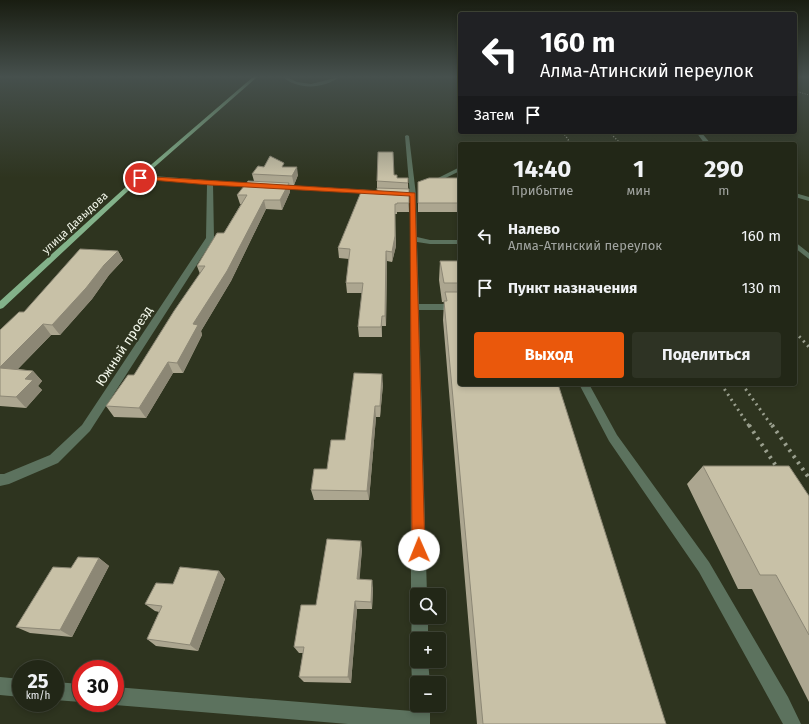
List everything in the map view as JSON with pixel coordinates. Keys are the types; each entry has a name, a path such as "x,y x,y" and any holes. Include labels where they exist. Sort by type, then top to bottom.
{"main road":[{"name":"улица Давыдова","path":"0,306 140,178 217,111"}],"street":[{"path":"700,134 706,142"},
{"path":"406,136 415,190 414,239 419,588"},
{"path":"415,190 458,170"},
{"path":"140,178 210,184 265,186"},
{"name":"Южный проезд","path":"0,480 5,480 54,459 86,428 210,238 210,184"},
{"path":"273,187 398,194"},
{"path":"797,196 809,199"},
{"path":"414,239 430,242 458,242"},
{"path":"797,246 809,257"},
{"path":"415,307 458,307"},
{"path":"585,386 613,438 704,567 782,703 792,724"},
{"path":"0,686 12,687"},
{"path":"124,697 421,717"}],"building":[{"path":"378,152 393,152 394,175 397,175 397,178 408,178 408,183 377,181"},
{"path":"270,156 284,163 282,167 297,167 292,176 252,174 258,166 264,167"},
{"path":"429,178 458,178 458,203 418,203 418,182"},
{"path":"248,181 289,183 280,200 264,200 227,271 193,324 198,325 177,363 168,362 139,408 106,406 128,375 134,375 174,311 205,266 197,266 217,233 224,233 247,195 237,195"},
{"path":"377,188 409,189 409,203 395,204 395,236 392,252 386,251 385,316 382,316 381,327 358,327 363,283 346,283 350,249 338,248 361,192 377,193"},
{"path":"80,249 118,251 52,325 43,324 0,367 0,330 19,312 24,312"},
{"path":"440,261 458,261 458,283 444,283"},
{"path":"445,292 458,292 458,386 559,386 666,724 483,724 444,301 447,301"},
{"path":"0,368 33,371 25,379 33,380 16,397 0,396"},
{"path":"354,373 382,374 380,406 375,406 367,491 311,490 314,469 327,469 331,440 345,440"},
{"path":"703,466 789,466 809,496 809,635 776,575 760,575"},
{"path":"327,539 361,541 357,579 372,580 371,602 355,601 348,677 299,677 304,647 294,647 301,605 316,605"},
{"path":"78,557 99,558 60,630 16,627 53,567 71,568"},
{"path":"180,567 219,571 190,645 147,639 162,606 145,604 156,583 173,584"}],"railway":[{"path":"564,134 570,142"},
{"path":"611,134 619,142"},
{"path":"797,334 809,347"},
{"path":"722,386 749,426"},
{"path":"743,386 772,426"},
{"path":"749,425 782,475"},
{"path":"772,425 809,478"}],"route":[{"path":"140,178 210,184 413,194 419,550"}]}
